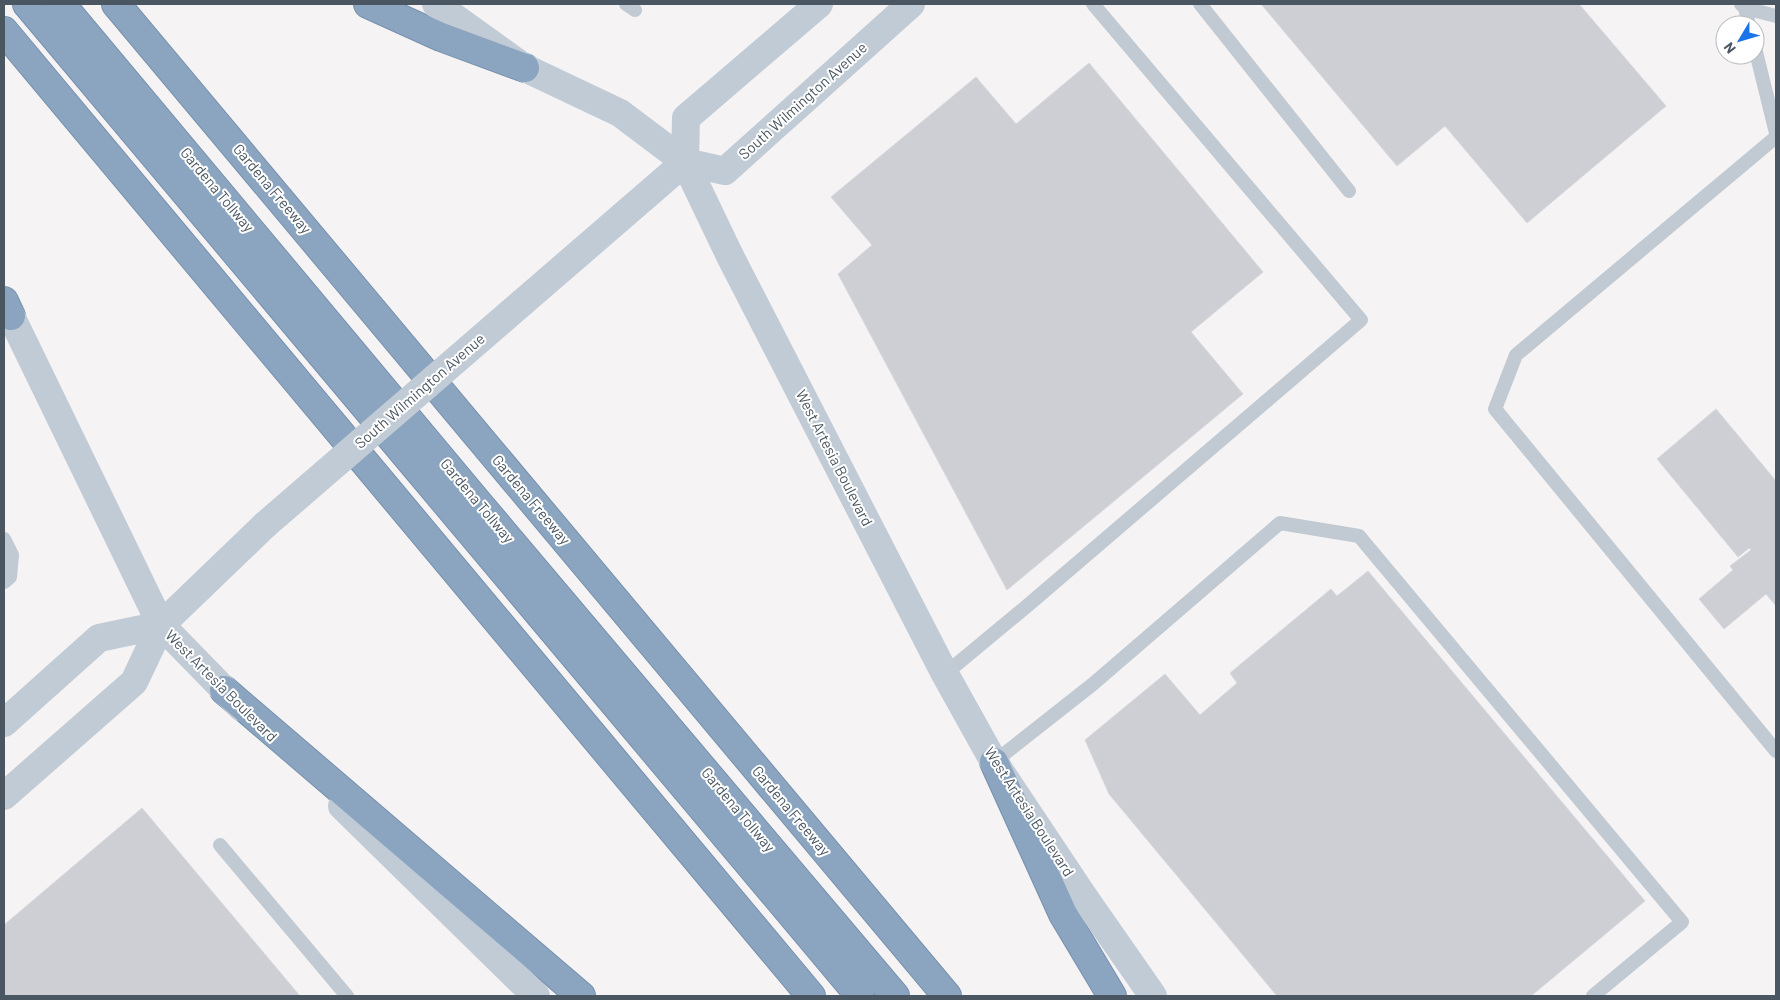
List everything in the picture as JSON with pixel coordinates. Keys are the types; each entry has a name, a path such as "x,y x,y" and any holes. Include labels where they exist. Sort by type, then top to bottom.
{"highway":[{"name":"Gardena Tollway","path":"27,4 860,996"},
{"name":"Gardena Tollway","path":"61,4 480,505 895,996"},
{"name":"Gardena Freeway","path":"116,4 947,996"},
{"path":"368,4 440,37 525,68"},
{"path":"4,31 810,996"},
{"path":"224,690 581,996"},
{"path":"994,762 1063,914 1112,996"}],"main road":[{"name":"West Artesia Boulevard","path":"436,4 525,68 620,113 685,162 730,256 945,674 994,762 1153,996"},
{"path":"685,162 686,118 820,4"},
{"name":"South Wilmington Avenue","path":"4,796 134,682 161,625 265,525 685,162 725,171 911,4"},
{"name":"West Artesia Boulevard","path":"6,308 161,625 224,690 536,996"},
{"path":"4,723 99,638 161,625"}],"lane":[{"path":"945,674 1360,320 1093,4"},
{"path":"1200,4 1349,191"},
{"path":"1743,6 1776,16"},
{"path":"1759,65 1776,133"},
{"path":"1776,137 1516,355 1496,409 1776,752"},
{"path":"994,762 1093,684 1280,523 1359,536 1682,922 1593,996"},
{"path":"4,540 12,555 10,577 4,582"},
{"path":"220,845 347,996"}],"building":[{"path":"1261,4 1579,4 1666,106 1527,223 1445,126 1397,166"},
{"path":"1089,63 1263,272 1191,332 1243,394 1007,590 838,274 872,245 831,197 976,77 1016,124"},
{"path":"1716,409 1776,481 1776,606 1766,594 1724,629 1699,599 1733,570 1730,566 1751,550 1749,548 1738,557 1657,459"},
{"path":"1368,571 1645,901 1531,996 1277,996 1109,794 1085,740 1165,674 1200,715 1237,683 1230,673 1331,589 1337,596"},
{"path":"142,808 300,996 4,996 4,925"}]}
